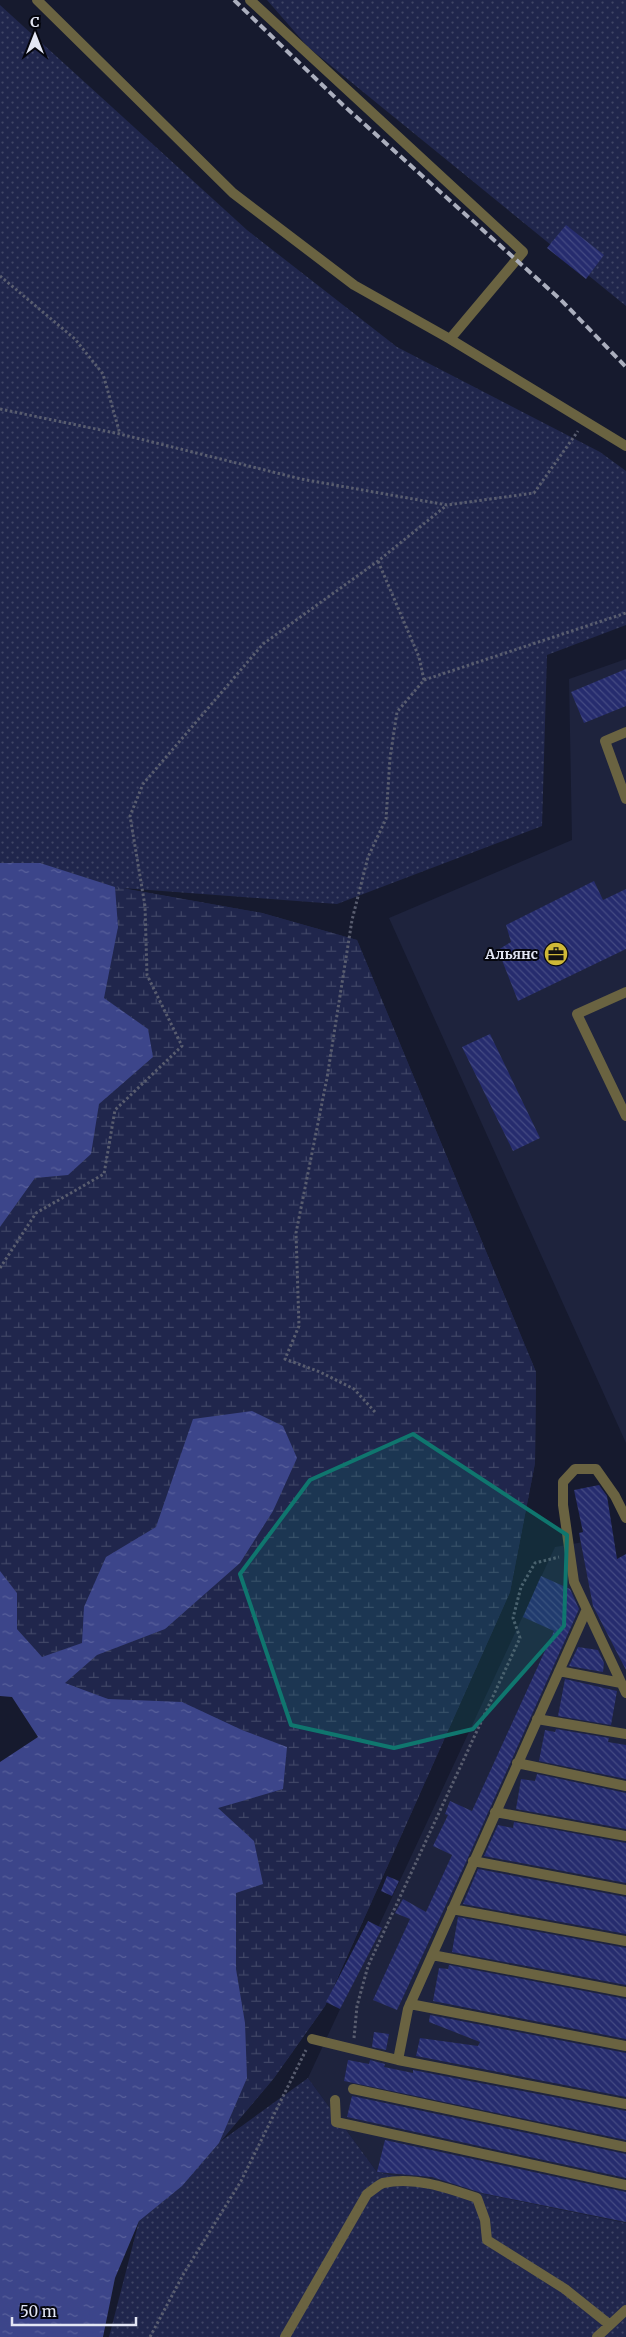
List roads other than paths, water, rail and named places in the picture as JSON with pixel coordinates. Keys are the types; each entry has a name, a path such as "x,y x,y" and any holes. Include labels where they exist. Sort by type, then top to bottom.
{"lane":[{"path":"37,0 233,193 354,285 450,339 626,446"},
{"path":"250,0 523,252 450,339"},
{"path":"626,732 605,741 626,799"},
{"path":"626,992 578,1014 626,1116"},
{"path":"626,1518 616,1496 596,1469 575,1469 563,1482 563,1505 574,1582 626,1693"},
{"path":"398,2060 410,2004 586,1611"},
{"path":"559,1671 621,1683"},
{"path":"538,1719 626,1734"},
{"path":"517,1763 626,1786"},
{"path":"495,1812 626,1836"},
{"path":"473,1861 626,1890"},
{"path":"452,1909 626,1941"},
{"path":"432,1955 626,1992"},
{"path":"410,2004 626,2046"},
{"path":"312,2039 398,2060 626,2104"},
{"path":"353,2089 626,2147"},
{"path":"335,2100 336,2122 626,2185"},
{"path":"285,2337 367,2194 381,2183 408,2182 444,2186 477,2198 485,2220 487,2240 565,2289 610,2326"},
{"path":"596,2337 626,2310"}],"water":[{"path":"0,863 40,863 115,887 118,927 104,998 148,1029 153,1057 99,1104 91,1154 68,1175 35,1178 0,1227"},
{"path":"252,1411 283,1426 297,1458 273,1511 240,1563 165,1629 97,1655 65,1683 108,1699 182,1702 242,1730 287,1747 283,1789 218,1808 254,1841 263,1884 236,1893 236,1969 245,2023 247,2078 219,2143 182,2186 139,2221 115,2278 103,2337 0,2337 0,1762 38,1737 12,1697 0,1696 0,1571 17,1593 17,1629 42,1657 82,1643 84,1607 106,1557 156,1527 193,1419"}],"railway":[{"path":"234,0 343,105 561,300 626,367"}],"place":[{"name":"Альянс","path":"556,954"}]}
